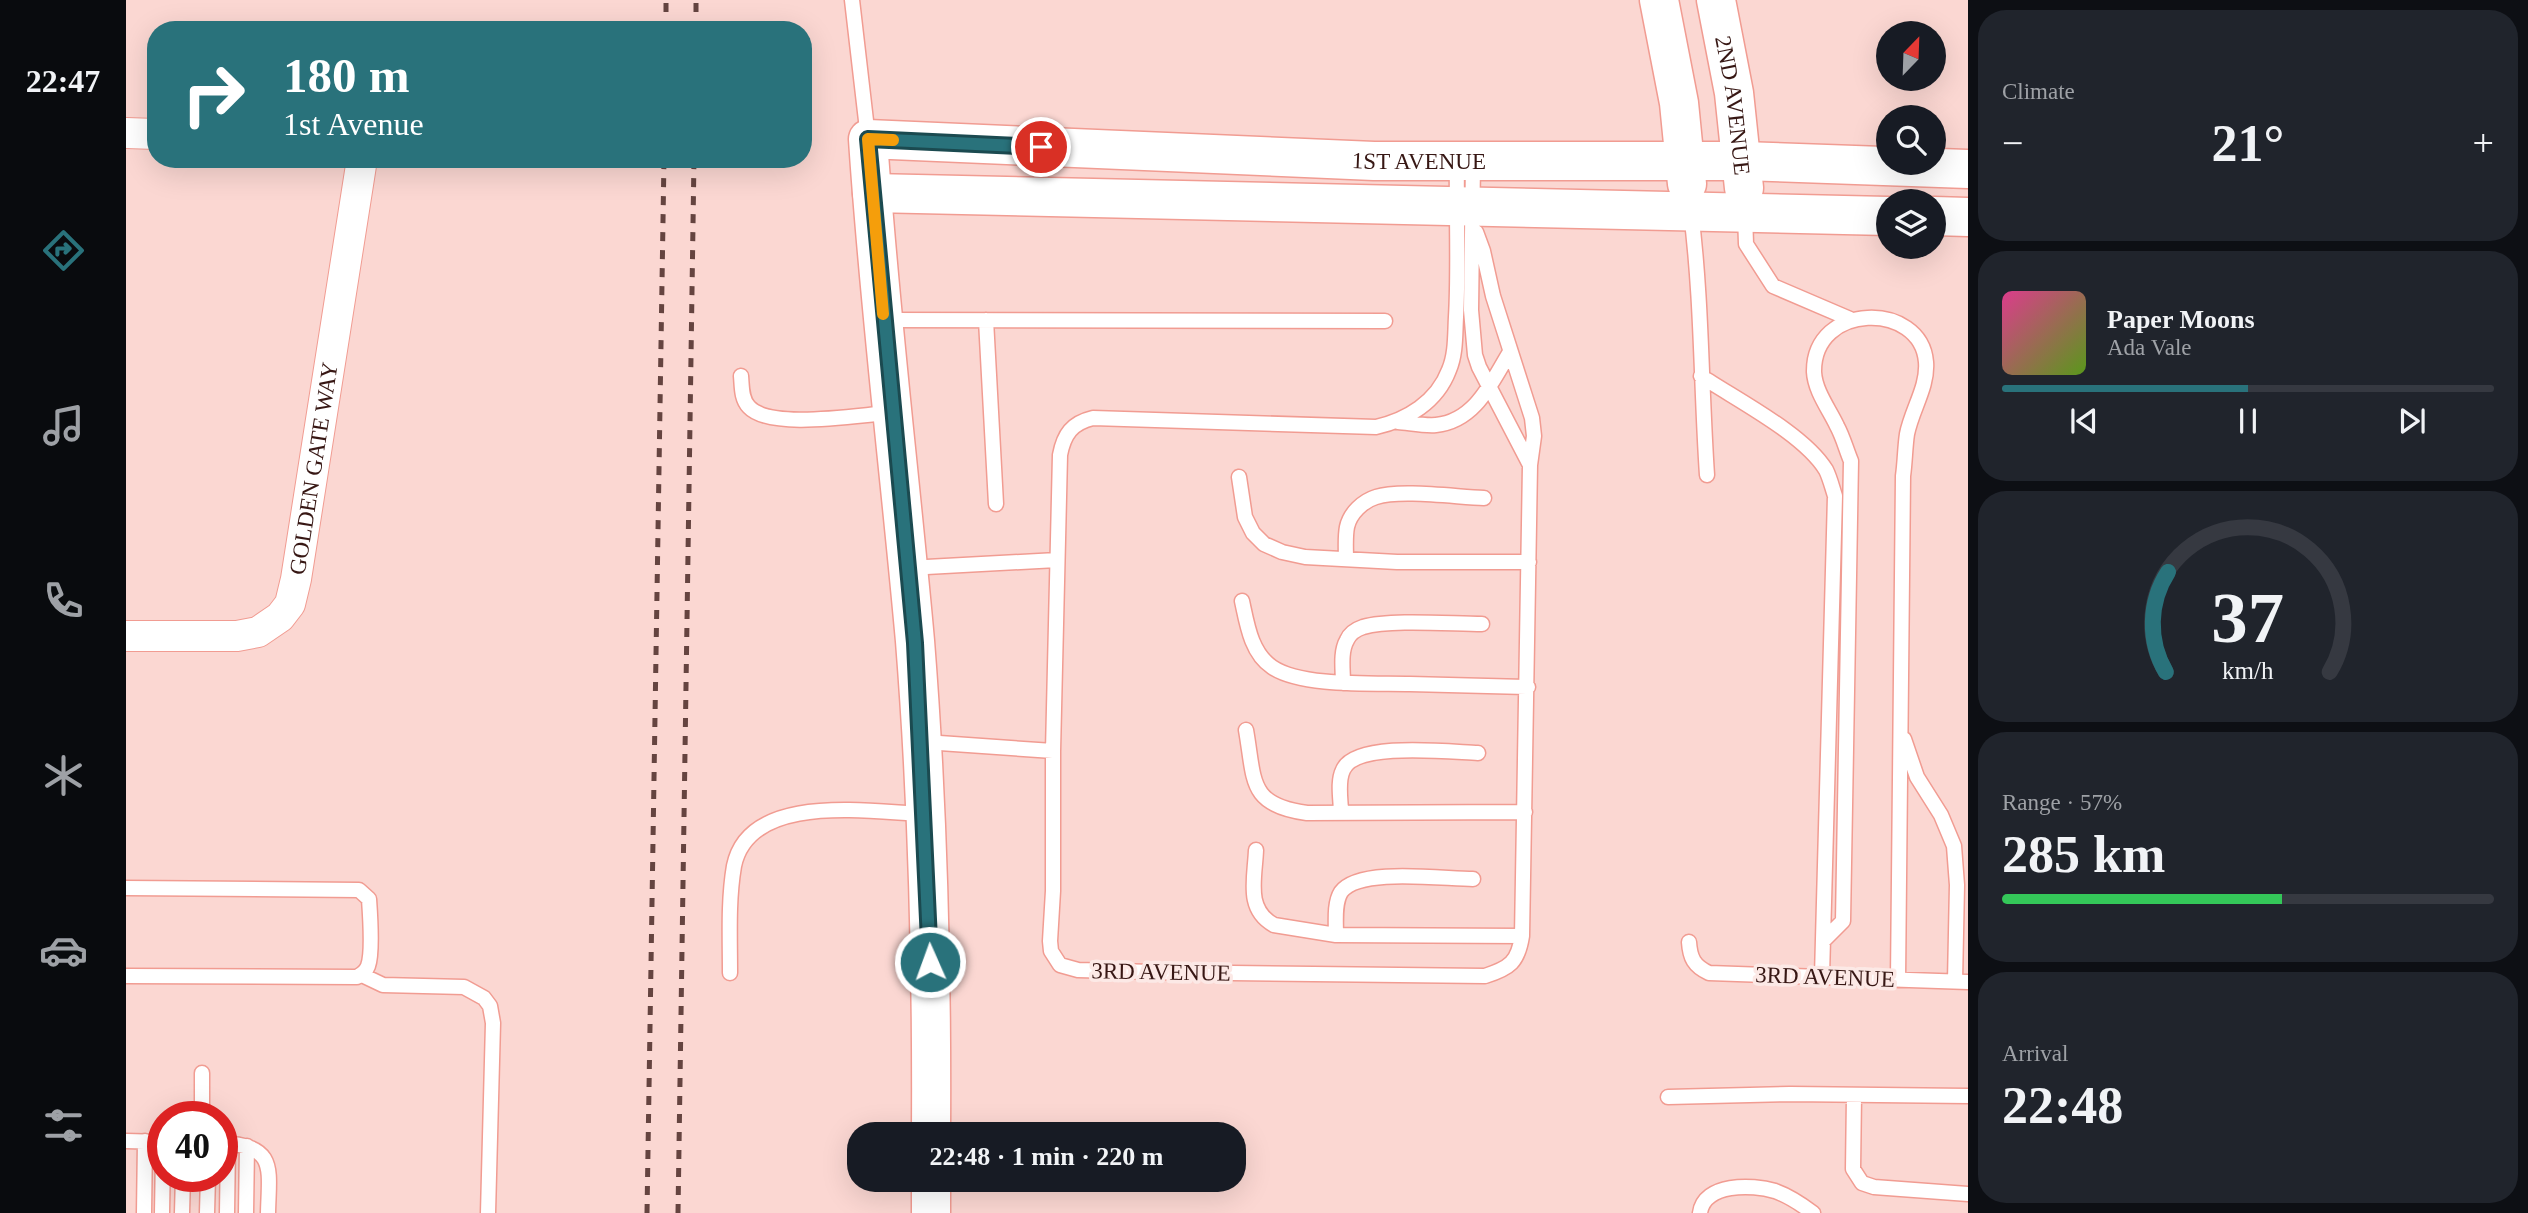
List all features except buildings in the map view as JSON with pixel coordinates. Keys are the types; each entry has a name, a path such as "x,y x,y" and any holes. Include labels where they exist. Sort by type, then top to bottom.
{"street":[{"path":"1659,0 1679,103 1691,212"},
{"name":"2ND AVENUE","path":"1716,0 1734,93 1745,213"},
{"path":"126,133 147,134"},
{"name":"1ST AVENUE","path":"868,139 1374,161 1742,161 1968,169"},
{"path":"868,139 908,568 921,741 930,962 931,1122"},
{"name":"GOLDEN GATE WAY","path":"126,636 237,636 258,632 280,617 290,604 361,168"},
{"name":"1ST AVENUE","path":"872,193 1468,212 1876,216"},
{"path":"1946,216 1968,217"},
{"path":"931,1192 931,1213"}],"lane":[{"path":"852,0 868,139"},
{"path":"1465,161 1475,355 1530,465"},
{"path":"1256,850 1256,911 1265,920 1291,929 1336,935 1522,936 1530,465 1534,436 1532,418 1493,296 1483,251 1468,212"},
{"path":"921,741 1053,751 1060,455 1063,440 1071,429 1080,421 1093,418 1376,427 1397,422 1410,415 1440,388 1450,369 1468,212"},
{"path":"1691,212 1702,326 1701,376 1707,475"},
{"path":"1745,213 1746,244 1773,286 1850,319"},
{"path":"1823,942 1843,921 1851,461 1838,427 1821,395 1814,372 1819,350 1831,330 1850,319 1869,316 1890,321 1908,330 1922,345 1926,361 1926,380 1907,434 1903,476 1898,980"},
{"path":"883,320 1385,321"},
{"path":"986,320 996,504"},
{"path":"1397,422 1435,425 1452,421 1472,410 1510,352"},
{"path":"741,376 743,397 747,406 759,415 799,420 892,413"},
{"path":"1701,376 1784,430 1808,449 1827,472 1835,496 1822,975"},
{"path":"1239,477 1245,517 1253,533 1264,544 1282,552 1305,557 1397,562 1529,562"},
{"path":"1346,559 1347,527 1353,514 1364,503 1377,496 1403,494 1483,498"},
{"path":"908,568 1057,560"},
{"path":"1242,601 1249,633 1257,651 1272,667 1294,677 1343,683 1528,687"},
{"path":"1343,683 1343,652 1347,640 1354,631 1365,626 1482,625"},
{"path":"1900,728 1917,778 1941,815 1954,846 1961,982"},
{"path":"1246,730 1254,780 1259,793 1282,810 1307,813 1525,812"},
{"name":"3RD AVENUE","path":"1053,751 1053,891 1050,941 1051,951 1060,965 1078,970 1128,972 1485,976 1501,971 1513,962 1520,952 1522,936"},
{"path":"1341,813 1340,779 1343,769 1350,760 1361,755 1389,751 1478,753"},
{"path":"730,973 734,864 744,841 758,828 786,816 823,810 925,814"},
{"path":"1336,935 1338,899 1350,884 1362,879 1473,879"},
{"path":"126,888 359,890 369,899 370,912 369,962 362,975 350,979 126,976"},
{"name":"3RD AVENUE","path":"1690,949 1698,968 1709,973 1961,982"},
{"path":"362,975 383,985 464,988 484,998 490,1006 493,1023 488,1213"},
{"path":"202,1073 202,1101"},
{"path":"1668,1097 1753,1094 1968,1097"},
{"path":"1854,1096 1853,1170 1856,1178 1874,1187 1968,1194"},
{"path":"126,1141 145,1141 144,1213"},
{"path":"238,1145 255,1148 265,1158 269,1174 268,1213"},
{"path":"246,1213 247,1146"},
{"path":"1700,1213 1701,1205 1707,1196 1723,1190 1745,1187 1772,1190 1791,1198 1813,1213"},
{"path":"162,1192 162,1213"},
{"path":"183,1192 183,1213"},
{"path":"207,1213 208,1192"},
{"path":"226,1192 227,1213"}],"railway":[{"path":"666,0 666,21"},
{"path":"696,0 696,21"},
{"path":"647,1213 664,168"},
{"path":"678,1213 694,168"}],"slow traffic":[{"path":"883,314 868,139 893,140"}],"route":[{"path":"930,962 915,643 878,269 868,139 1041,147"}]}
